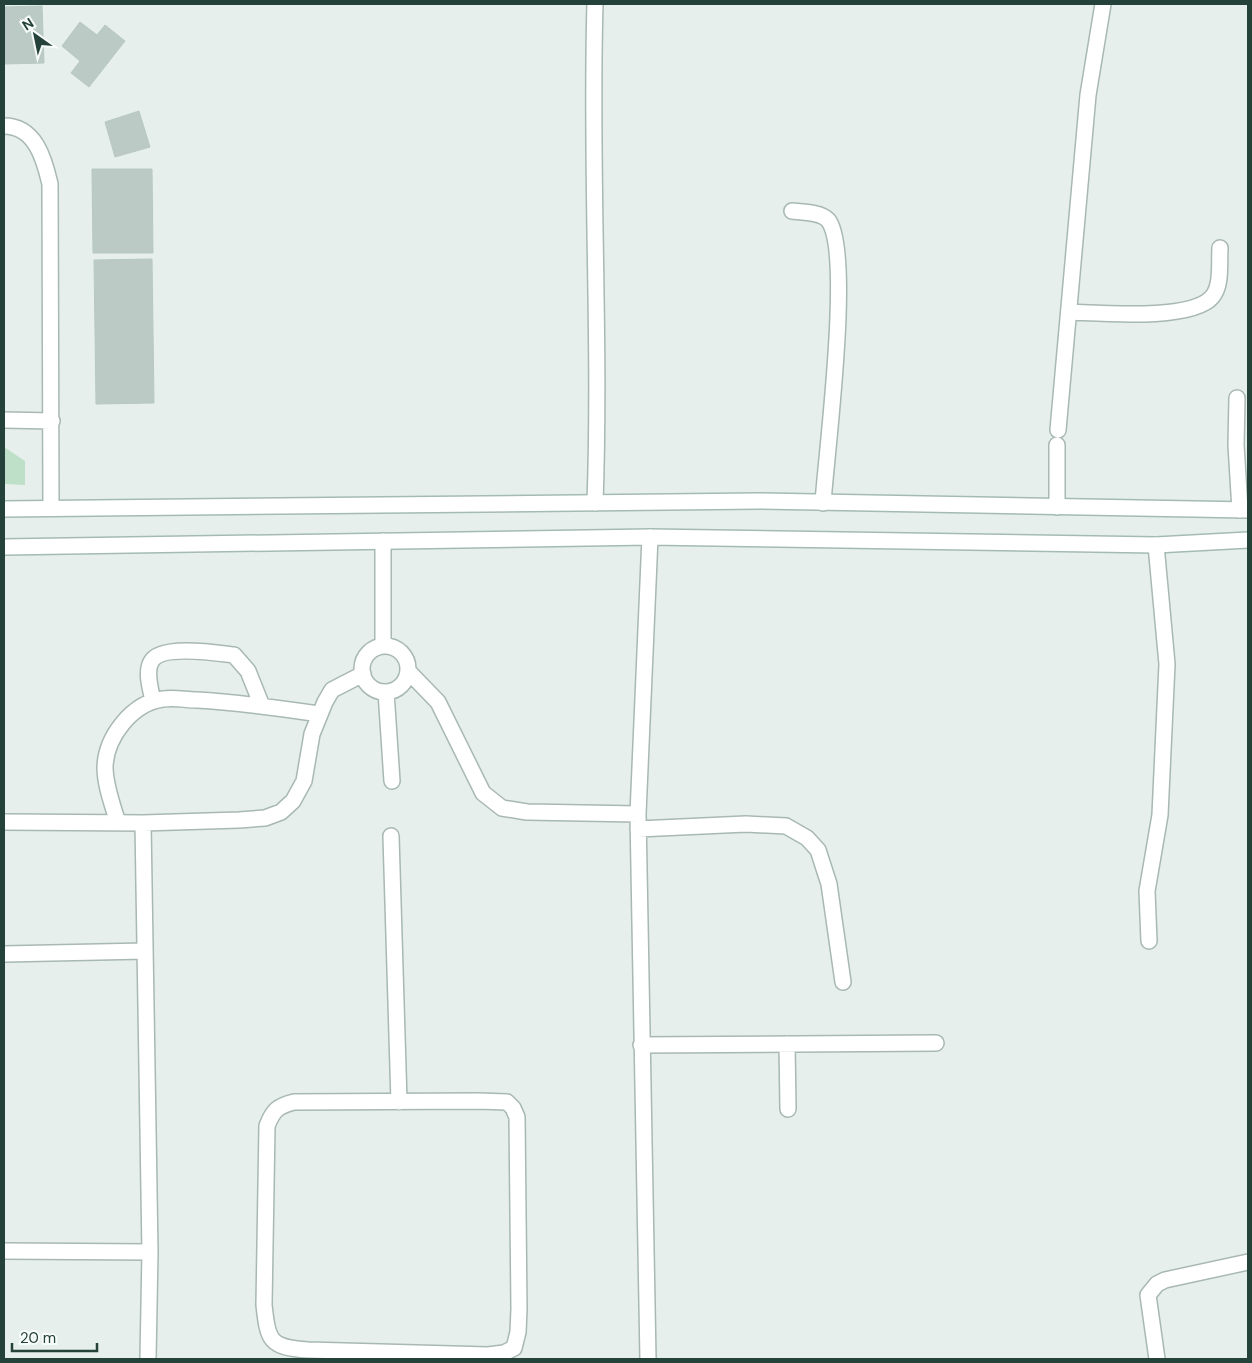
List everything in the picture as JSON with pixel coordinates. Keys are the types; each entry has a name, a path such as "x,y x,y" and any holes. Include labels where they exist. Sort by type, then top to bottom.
{"main road":[{"path":"595,4 593,72 599,376 596,503"},
{"path":"1057,507 1058,438 1088,95 1103,4"},
{"path":"4,126 22,129 36,143 45,164 50,184 51,508"},
{"path":"792,211 822,216 828,220 833,229 838,273 833,404 823,503"},
{"path":"1069,312 1155,313 1191,309 1202,305 1212,297 1217,288 1220,248"},
{"path":"4,509 596,503 823,503 1244,510 1236,445 1237,398"},
{"path":"4,420 52,421"},
{"path":"648,1359 638,814 650,537"},
{"path":"4,547 650,537 1156,544 1248,540"},
{"path":"384,541 384,646"},
{"path":"1149,941 1146,891 1160,815 1167,664 1156,544"},
{"path":"384,646 393,648 401,653 408,671 405,681 397,689 386,692 376,690 367,684 363,674 363,664 367,656 374,649 384,646"},
{"path":"153,702 149,670 151,662 156,656 179,650 234,655 248,671 262,706"},
{"path":"408,671 438,702 483,793 502,808 527,812 638,814"},
{"path":"4,822 143,823 265,818 281,812 293,801 304,781 312,734 319,714 332,690 363,674"},
{"path":"386,692 392,781"},
{"path":"118,823 105,768 108,752 118,730 130,714 163,699 262,706 319,714"},
{"path":"143,823 150,1252 148,1359"},
{"path":"638,829 754,824 786,826 807,838 818,850 829,884 843,982"},
{"path":"392,836 399,1102"},
{"path":"4,954 145,951"},
{"path":"641,1045 936,1043"},
{"path":"787,1044 788,1109"},
{"path":"294,1102 507,1102 513,1108 516,1117 517,1340 514,1348 504,1353 428,1356 289,1348 276,1344 267,1330 264,1305 267,1126 272,1112 280,1106 294,1102"},
{"path":"4,1251 150,1252"},
{"path":"1157,1359 1148,1295 1152,1289 1164,1280 1248,1262"}],"green space":[{"path":"4,447 25,461 25,485 4,484"}],"building":[{"path":"42,6 44,63 4,64 4,7"},
{"path":"80,22 97,35 105,25 125,41 89,87 71,73 80,61 62,46"},
{"path":"139,111 150,147 115,157 105,122"},
{"path":"92,169 152,169 153,253 93,253"},
{"path":"152,259 154,403 96,404 94,260"}]}
